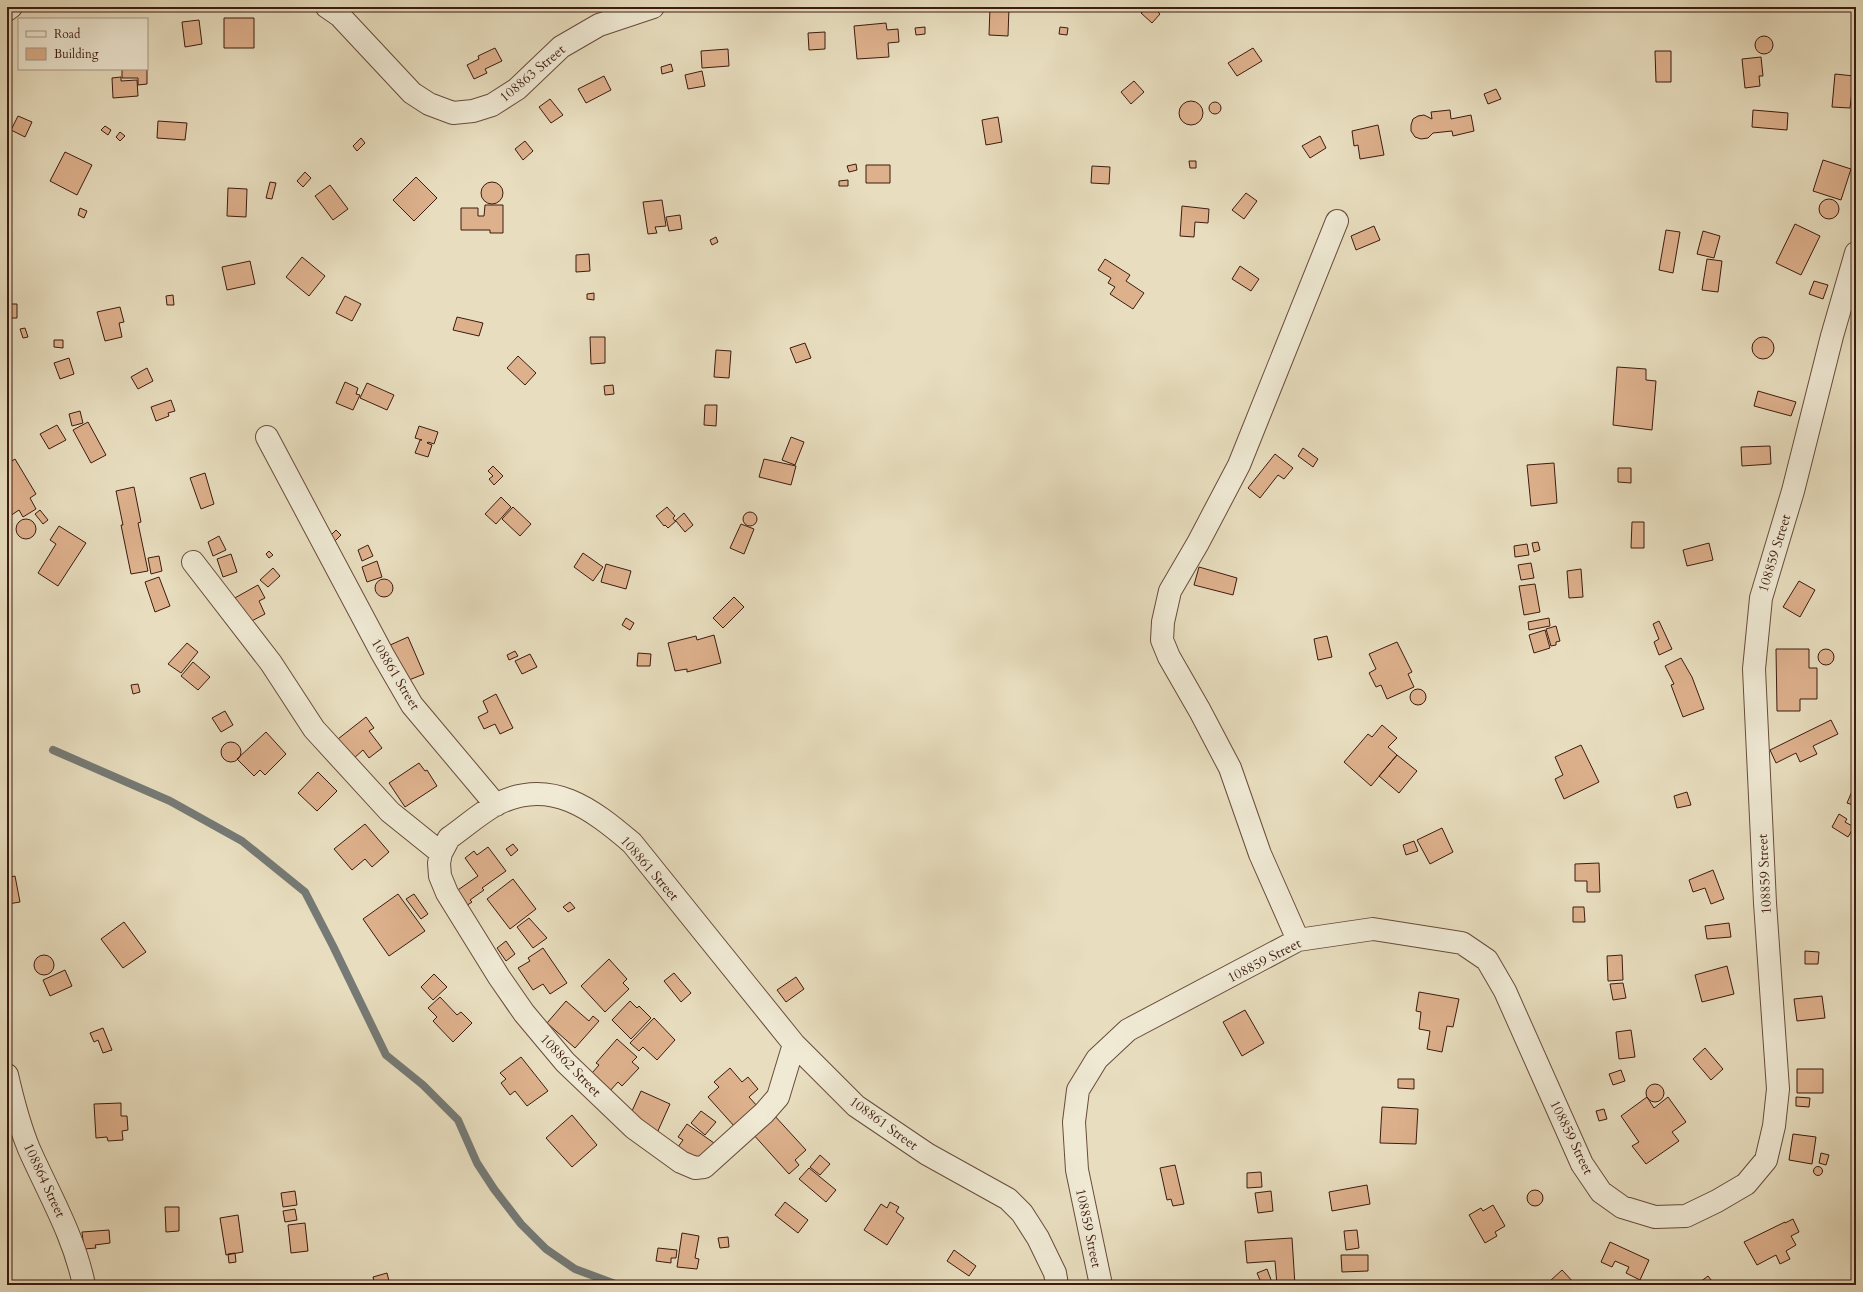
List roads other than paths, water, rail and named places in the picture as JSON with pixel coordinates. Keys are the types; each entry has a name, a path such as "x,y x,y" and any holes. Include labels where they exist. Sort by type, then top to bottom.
{"street":[{"path":"7,10 12,7"},
{"name":"108863 Street","path":"327,7 340,16 381,62 412,93 429,104 453,113 473,111 492,105 517,89 560,47 599,25 653,7"},
{"path":"1298,940 1260,854 1230,768 1169,657 1162,640 1163,622 1170,591 1198,543 1239,465 1337,221"},
{"name":"108859 Street","path":"1102,1285 1077,1170 1074,1122 1078,1090 1097,1059 1128,1030 1298,940 1373,929 1462,943 1487,960 1505,991 1582,1164 1601,1192 1622,1207 1655,1217 1686,1216 1717,1201 1746,1184 1766,1160 1774,1126 1778,1089 1765,903 1754,670 1761,598 1793,491 1832,336 1856,253"},
{"name":"108861 Street","path":"267,437 383,655 412,705 496,805 520,796 553,795 571,800 601,817 632,843 794,1044 856,1106 927,1154 1008,1199 1022,1214 1038,1238 1055,1273 1057,1285"},
{"path":"193,562 271,663 314,729 390,812 441,853"},
{"name":"108862 Street","path":"496,805 449,838 441,853 439,863 440,876 447,893 499,977 524,1013 565,1062 634,1128 681,1162 696,1168 704,1167 764,1113 778,1097 794,1044"},
{"name":"108864 Street","path":"7,1076 16,1113 29,1148 66,1225 84,1285"}],"waterway":[{"path":"53,750 170,801 242,841 305,892 386,1055 423,1085 458,1120 477,1163 494,1189 521,1224 546,1249 575,1269 618,1285"}]}
